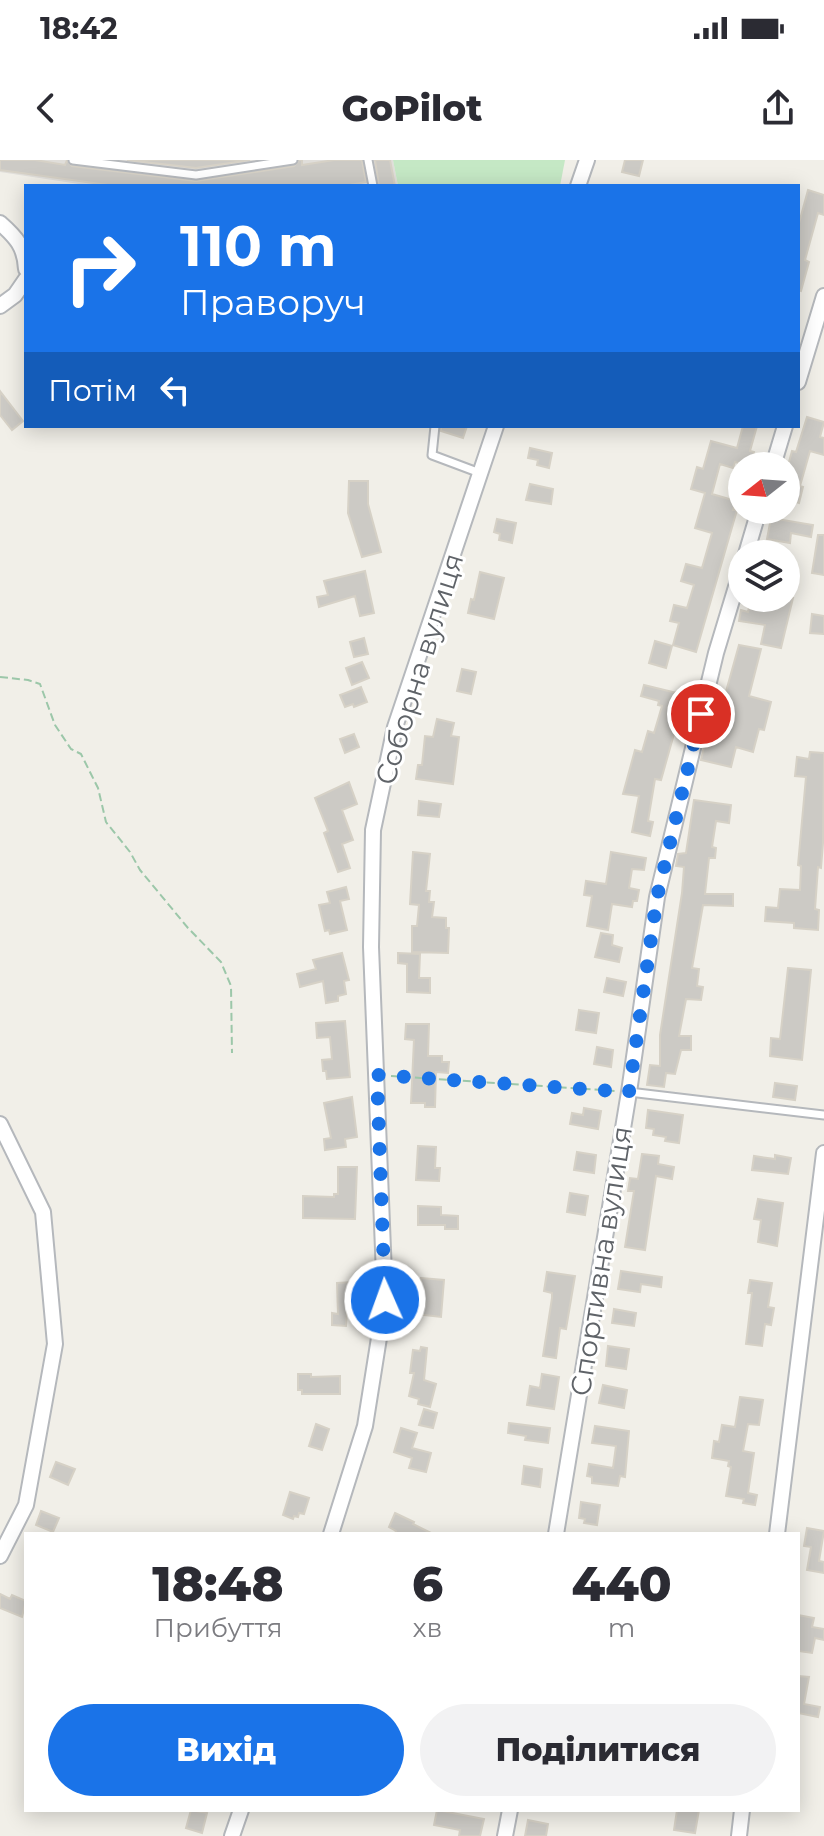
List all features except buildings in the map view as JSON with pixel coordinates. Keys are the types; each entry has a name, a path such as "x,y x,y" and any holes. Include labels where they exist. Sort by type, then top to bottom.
{"street":[{"path":"579,184 587,160"},
{"path":"0,223 18,239 24,254"},
{"path":"0,306 15,295 24,282"},
{"path":"800,375 824,296"},
{"name":"Соборна вулиця","path":"332,1532 365,1426 385,1300 371,947 373,830 395,727 495,428"},
{"path":"777,452 784,428"},
{"name":"Спортивна вулиця","path":"556,1532 629,1092 657,897 728,612"},
{"path":"0,1124 43,1212 55,1344 26,1505 0,1556"},
{"path":"777,1532 824,1153"},
{"path":"232,1836 240,1812"},
{"path":"505,1836 510,1812"},
{"path":"739,1836 742,1812"}],"lane":[{"path":"73,160 196,175 293,160"},
{"path":"368,160 370,184"},
{"path":"196,175 198,184"},
{"path":"435,428 432,455 480,473"},
{"path":"629,1092 824,1115"}],"path":[{"path":"0,677 40,684 55,725 71,749 81,754 98,788 106,822 140,870 221,962 231,986 232,1053"},
{"path":"377,1075 629,1092"}],"shaded area":[{"path":"0,160 393,160 398,184 79,184 0,172"}],"green space":[{"path":"393,160 565,160 560,184 398,184"}],"route":[{"path":"385,1300 377,1075 629,1092 657,897 701,714"}]}
